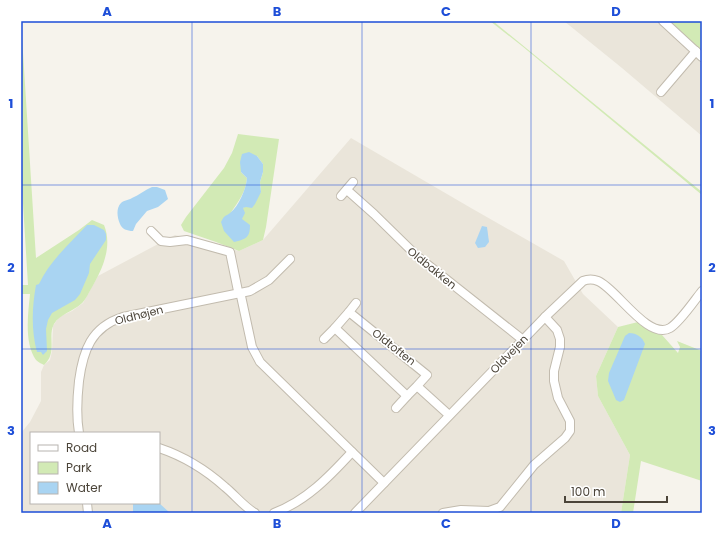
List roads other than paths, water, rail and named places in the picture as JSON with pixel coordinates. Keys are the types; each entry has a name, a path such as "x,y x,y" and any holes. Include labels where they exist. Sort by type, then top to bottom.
{"street":[{"path":"661,92 699,54 662,21"},
{"path":"341,196 353,182"},
{"name":"Oldbakken","path":"347,190 418,257 523,340"},
{"path":"151,231 161,240 170,242 187,240 228,251 231,254 250,342 260,362 384,483"},
{"name":"Oldhøjen","path":"79,432 76,407 81,369 88,346 101,329 111,322 123,317 240,294 255,289 269,280 290,259"},
{"name":"Oldvejen","path":"356,513 545,317 582,281 590,279 606,286 635,315 654,328 660,330 667,330 671,328 702,291"},
{"path":"324,339 356,303"},
{"name":"Oldtoften","path":"349,312 427,375 396,408"},
{"path":"443,513 461,510 491,510 500,506 534,465 565,438 570,431 570,421 556,395 554,381 554,371 560,348 560,339 557,330 545,317"},
{"path":"334,328 407,396"},
{"path":"416,386 449,416"},
{"path":"160,448 180,456 204,470 255,513"},
{"path":"274,513 296,503 311,493 352,452"}],"water":[{"path":"249,152 257,156 263,164 263,172 260,182 261,192 252,208 243,208 245,213 242,219 250,225 248,235 244,239 234,242 224,231 221,222 224,217 233,210 244,192 247,178 241,172 240,162 242,154"},
{"path":"152,187 165,190 168,199 158,207 147,211 136,224 133,231 123,228 120,224 118,216 119,205"},
{"path":"87,225 94,225 104,230 106,240 90,264 89,273 80,294 75,300 52,313 48,320 46,329 47,351 43,355 41,352 37,352 33,327 33,310 36,285 39,284 48,268 60,253"},
{"path":"482,226 487,227 489,242 485,247 478,248 475,243"},
{"path":"629,333 639,336 645,344 624,400 620,402 616,400 608,381 609,373 625,336"},
{"path":"133,504 160,504 170,513 133,513"}]}
